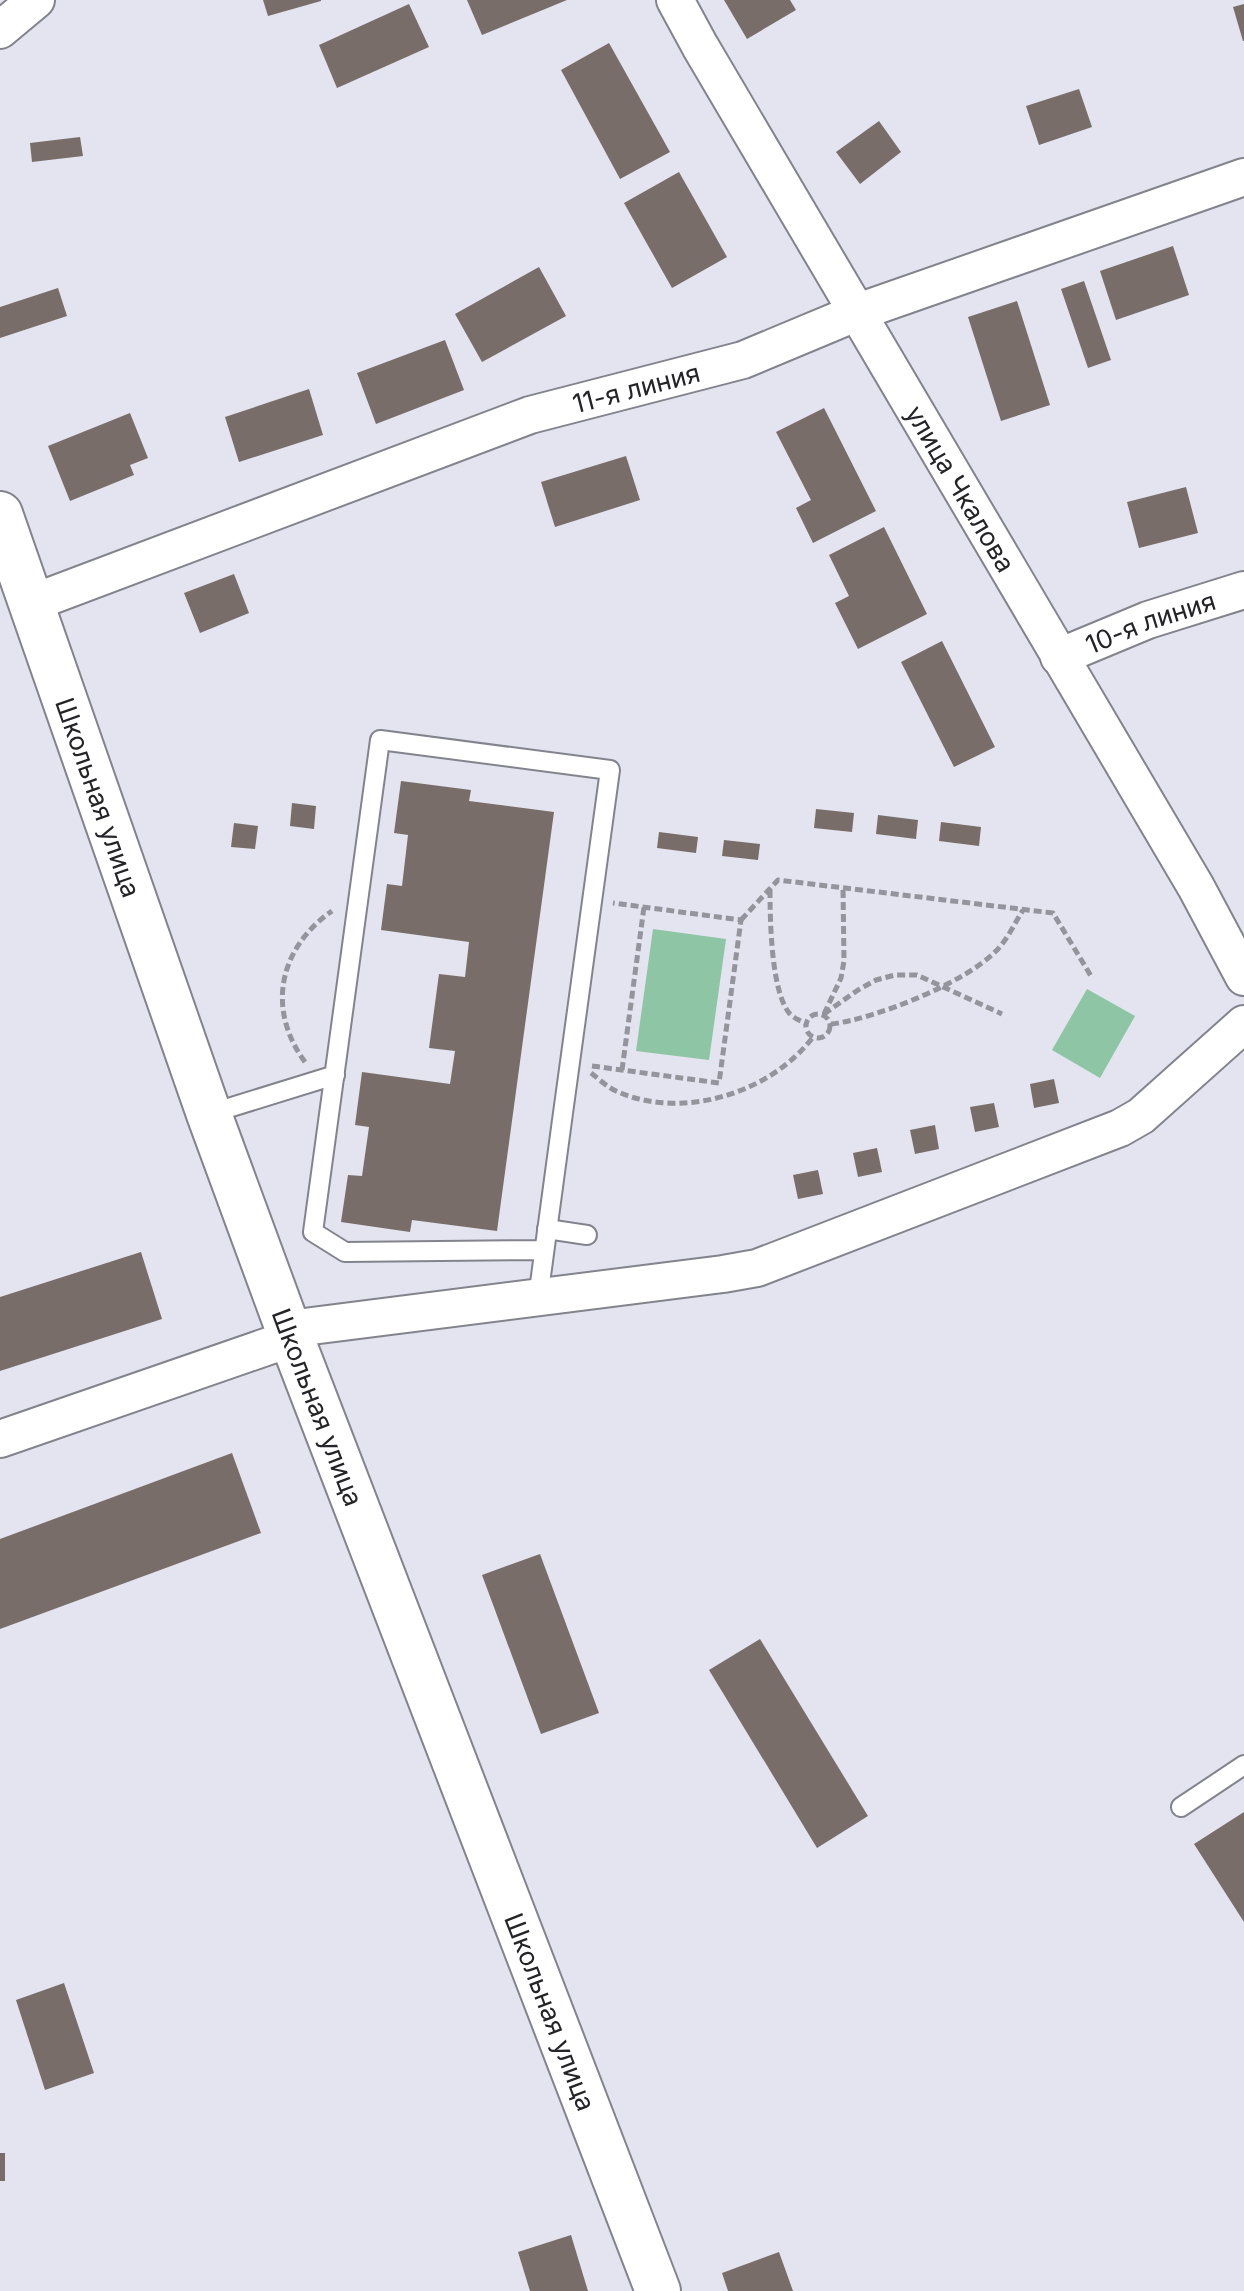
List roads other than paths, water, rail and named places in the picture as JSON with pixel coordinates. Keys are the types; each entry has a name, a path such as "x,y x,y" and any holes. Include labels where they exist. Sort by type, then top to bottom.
{"street":[{"path":"0,30 36,0"},
{"name":"улица Чкалова","path":"675,0 1196,887 1244,977"},
{"name":"11-я линия","path":"32,603 530,415 743,360 858,312 1244,177"},
{"name":"Школьная улица","path":"0,514 209,1114 290,1333 658,2291"},
{"name":"10-я линия","path":"1059,657 1148,620 1244,590"},
{"path":"0,1439 290,1333 757,1268 1106,1133 1141,1116 1244,1024"}],"lane":[{"path":"538,1298 610,770 380,740 359,901 329,1077 313,1232 345,1252 544,1250"},
{"path":"209,1114 329,1077"},
{"path":"547,1229 587,1235"},
{"path":"1181,1807 1244,1765"}]}
